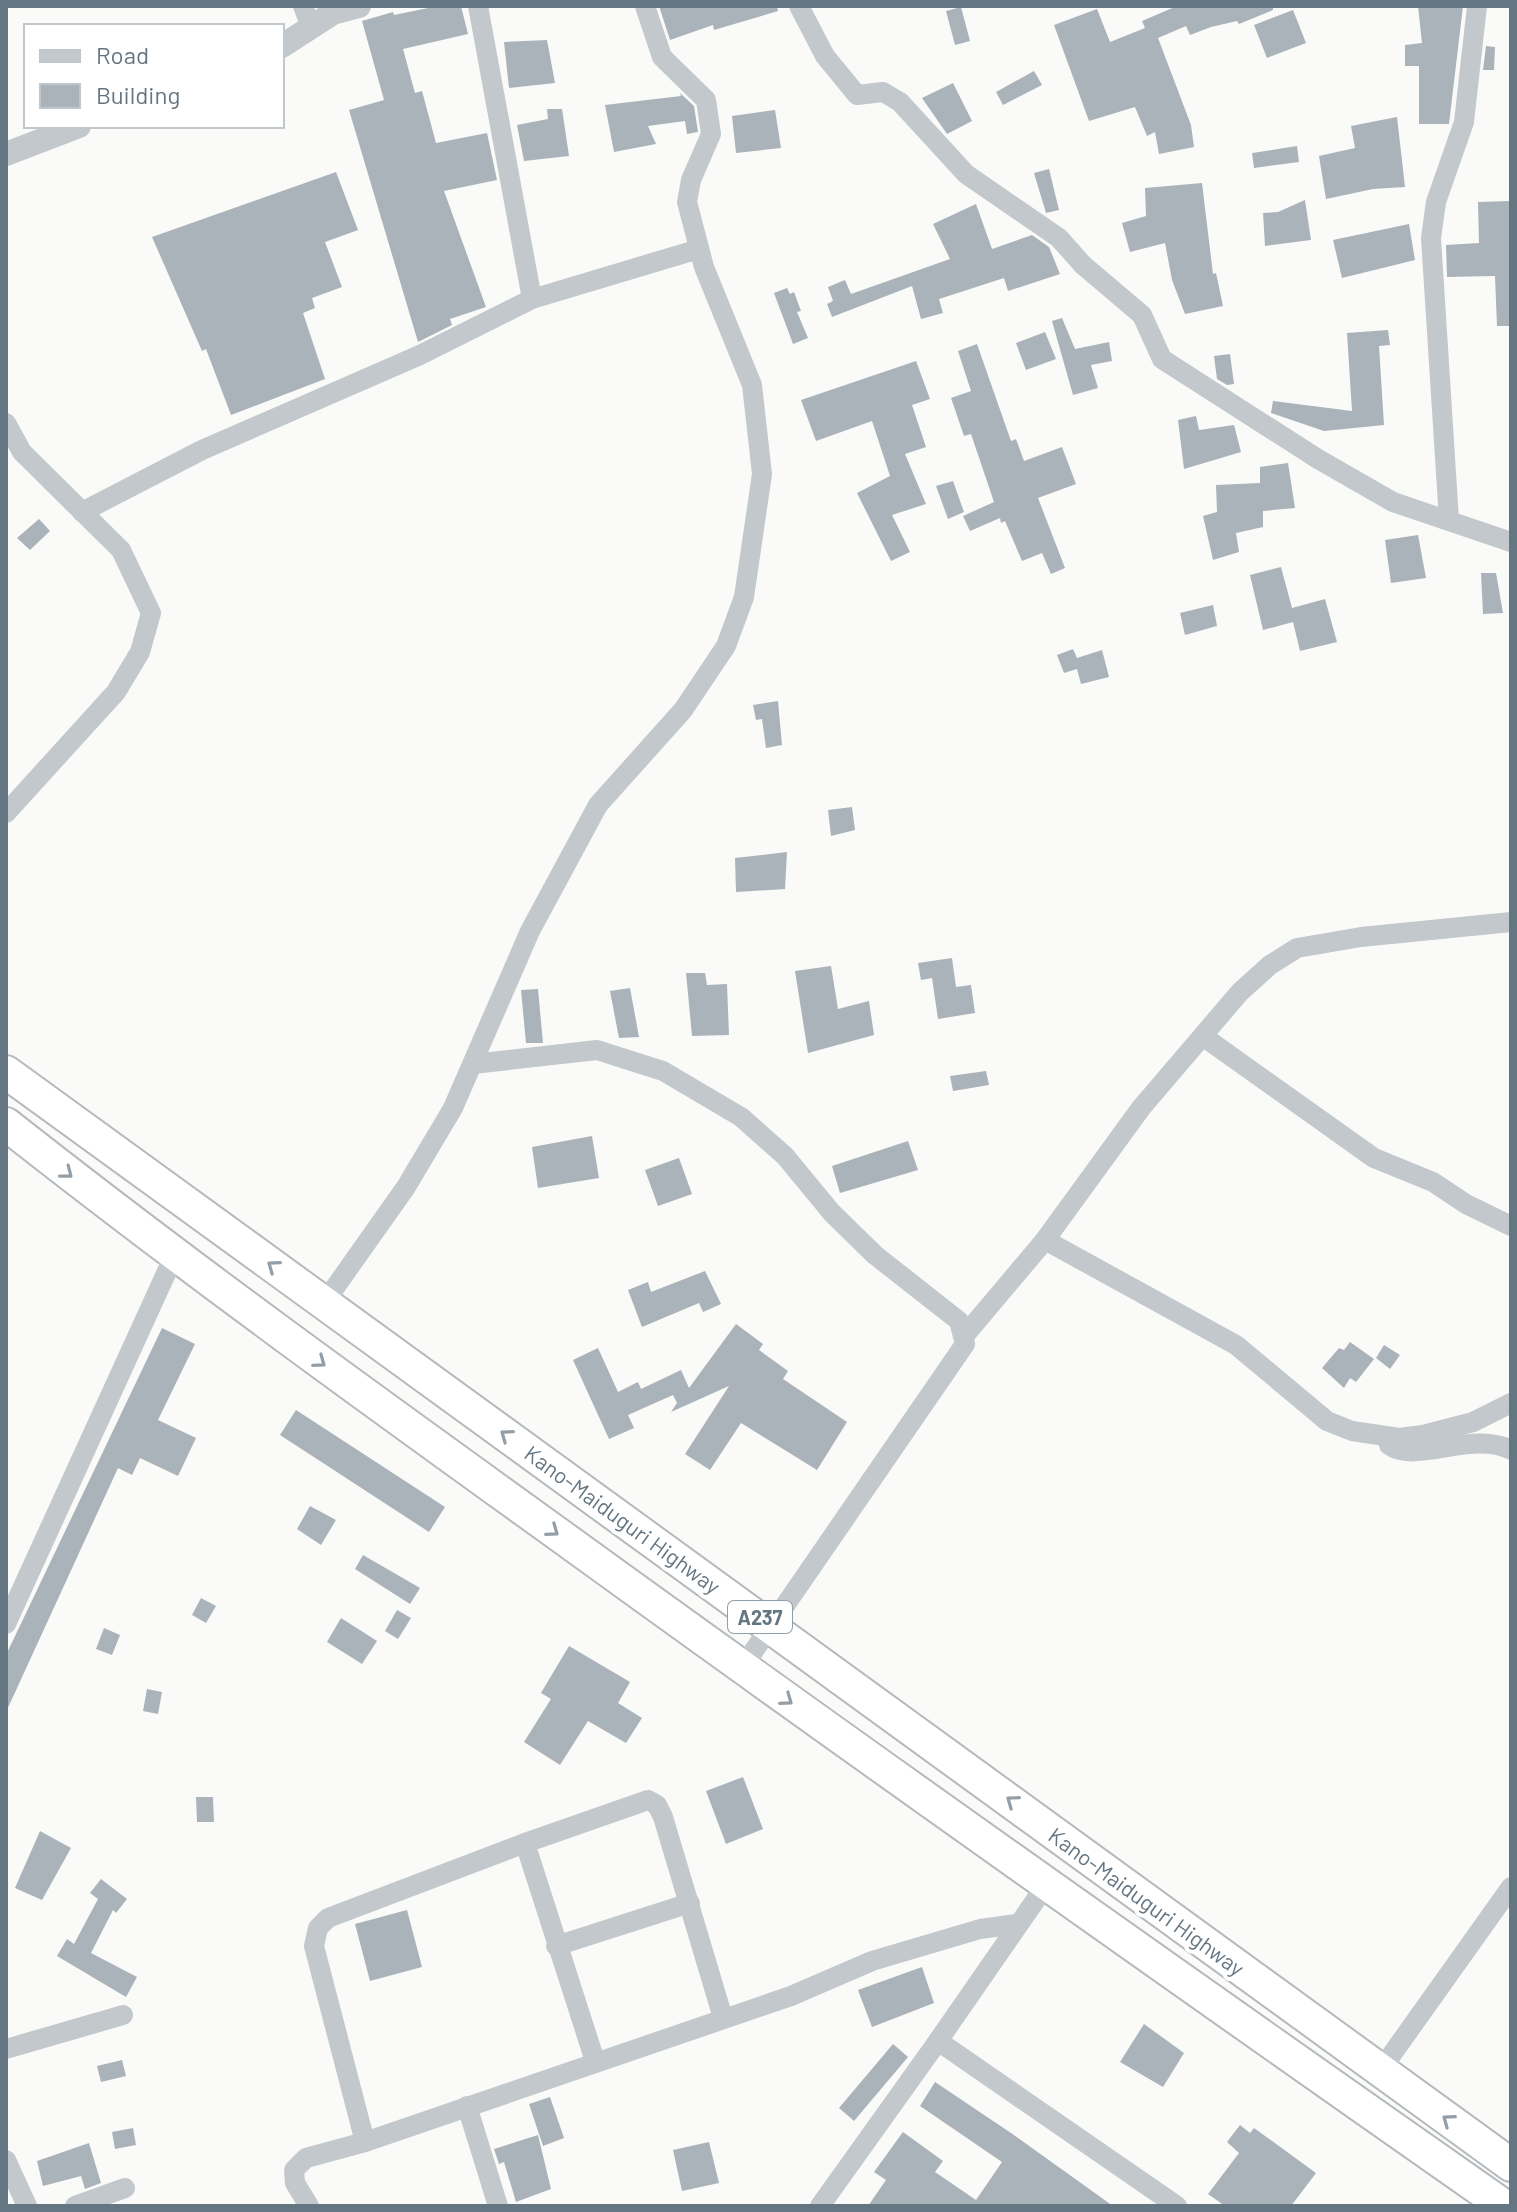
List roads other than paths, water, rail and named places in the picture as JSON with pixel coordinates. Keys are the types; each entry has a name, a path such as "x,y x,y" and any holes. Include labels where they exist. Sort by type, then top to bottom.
{"highway":[{"name":"Kano-Maiduguri Highway","path":"6,1072 1511,2165"},
{"name":"Kano-Maiduguri Highway","path":"6,1124 174,1256 742,1668 1504,2206"}],"street":[{"path":"284,44 307,17 359,6"},
{"path":"478,6 532,299"},
{"path":"324,1303 406,1187 453,1108 530,931 598,805 683,710 726,646 744,597 762,474 752,385 699,249 687,202 691,180 708,146 712,122 710,108 706,100 662,57 645,6"},
{"path":"799,6 842,81 857,95 883,92 900,102 966,174 1059,238 1083,265 1142,315 1162,359 1318,459 1393,502 1511,542"},
{"path":"1449,520 1431,238 1436,202 1464,122 1477,6"},
{"path":"6,154 74,128"},
{"path":"82,512 202,450 420,355 532,299 699,249"},
{"path":"6,423 22,452 121,550 151,613 140,652 116,692 6,813"},
{"path":"965,1335 1045,1240 1141,1108 1240,992 1270,965 1297,948 1361,937 1511,922"},
{"path":"1204,1037 1374,1158 1433,1182 1466,1204 1511,1226"},
{"path":"473,1064 597,1050 663,1071 752,1127 785,1156 832,1213 875,1255 959,1321 965,1344 742,1668"},
{"path":"1045,1240 1236,1345 1327,1421 1380,1436 1423,1435 1473,1422 1511,1403"},
{"path":"6,1624 174,1256"},
{"path":"1380,1436 1398,1450 1473,1441 1511,1450"},
{"path":"365,2142 314,1946 318,1928 328,1918 648,1800 657,1805 663,1817 723,2018"},
{"path":"525,1843 595,2061"},
{"path":"820,2206 1046,1885"},
{"path":"1380,2071 1511,1887"},
{"path":"556,1946 690,1903"},
{"path":"309,2206 295,2183 294,2170 306,2158 365,2142 791,1996 896,1953 980,1929 1017,1924"},
{"path":"6,2049 123,2015"},
{"path":"938,2041 1177,2206"},
{"path":"467,2106 498,2206"},
{"path":"6,2160 27,2206"},
{"path":"75,2206 125,2188"}]}
